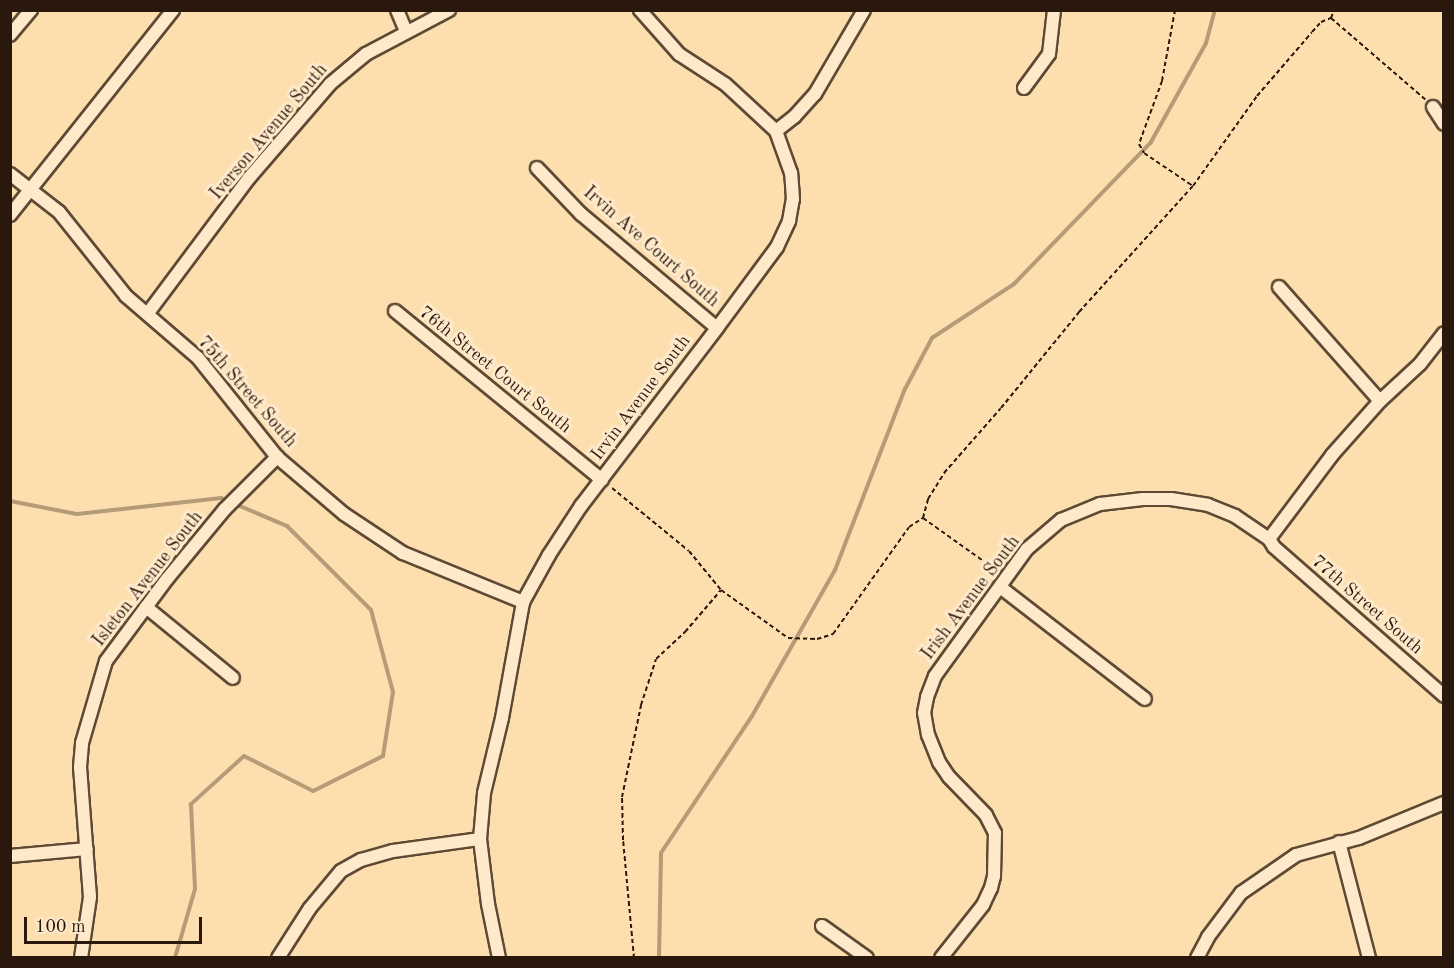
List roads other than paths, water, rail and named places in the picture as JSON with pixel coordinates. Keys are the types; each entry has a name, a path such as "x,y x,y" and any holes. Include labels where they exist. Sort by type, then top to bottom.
{"street":[{"path":"10,35 31,10"},
{"path":"10,215 173,10"},
{"path":"397,10 406,31"},
{"name":"Iverson Avenue South","path":"148,313 249,178 330,84 366,54 449,10"},
{"path":"640,10 679,54 725,84 776,131 794,117 815,94 864,10"},
{"path":"1024,88 1049,54 1054,10"},
{"path":"1433,107 1443,124"},
{"name":"Irvin Avenue South","path":"499,957 488,904 480,838 484,793 502,718 524,602 549,555 602,480 777,247 789,221 793,199 791,173 776,131"},
{"name":"Irvin Ave Court South","path":"537,168 581,214 717,328"},
{"name":"75th Street South","path":"10,174 58,212 126,296 198,358 277,457 344,514 403,553 524,602"},
{"path":"1279,287 1380,401"},
{"name":"76th Street Court South","path":"395,311 602,480"},
{"path":"1269,540 1332,455 1380,401 1420,363 1443,333"},
{"name":"Isleton Avenue South","path":"81,957 90,897 80,767 82,743 106,661 225,509 277,457"},
{"name":"Irish Avenue South","path":"940,957 983,905 991,888 994,876 995,833 986,815 949,777 939,762 928,735 924,713 934,676 1027,549 1061,520 1100,504 1171,499 1208,505 1235,516 1269,540"},
{"name":"77th Street South","path":"1269,540 1274,547 1443,696"},
{"path":"1003,583 1145,699"},
{"path":"146,607 233,678"},
{"path":"1197,957 1208,936 1242,893 1296,855 1359,838 1443,803"},
{"path":"278,957 310,908 341,871 361,860 393,851 480,838"},
{"path":"1339,842 1370,957"},
{"path":"10,856 87,849"},
{"path":"822,926 867,957"}],"waterway":[{"path":"659,958 661,853 752,716 835,570 905,389 932,338 1014,284 1151,142 1206,43 1215,10"},
{"path":"10,501 77,514 221,498 287,526 371,610 393,692 383,756 313,791 244,756 191,804 195,889 175,958"}]}
